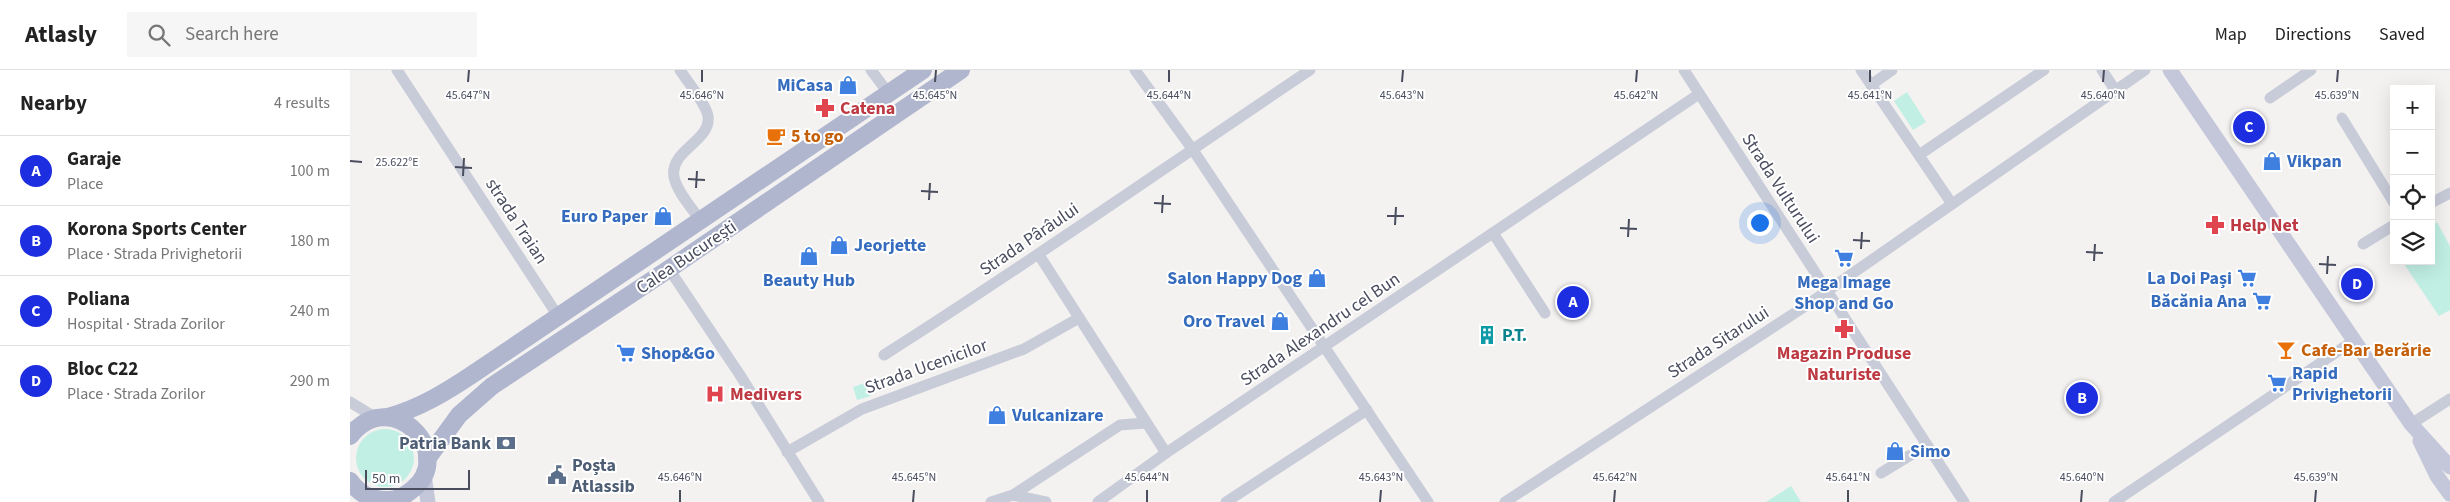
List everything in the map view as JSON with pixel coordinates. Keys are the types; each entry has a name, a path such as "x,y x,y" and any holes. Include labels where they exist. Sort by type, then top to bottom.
{"main road":[{"name":"Calea București","path":"350,436 365,422 408,412 451,389 923,70"},
{"name":"Calea București","path":"360,494 380,500 393,500 406,495 416,486 425,467 459,415 492,386 669,269 961,70"},
{"path":"382,418 400,420 411,426 420,436 425,447 425,467"}],"street":[{"name":"strada Traian","path":"397,70 558,316"},
{"path":"680,70 708,114 706,126 678,159 674,172 677,184 700,220"},
{"path":"871,70 889,94"},
{"path":"1135,70 1193,150 1428,502"},
{"name":"Strada Pârâului","path":"884,355 1040,254 1128,192 1310,70"},
{"name":"Strada Vulturului","path":"1684,70 1964,502"},
{"path":"1861,70 1952,204"},
{"path":"1871,85 1892,70"},
{"path":"1919,155 2044,70"},
{"path":"2102,70 2115,90"},
{"name":"Strada Sitarului","path":"1505,502 1828,291 2145,70"},
{"path":"2170,70 2411,424 2450,467"},
{"path":"2270,98 2311,70"},
{"name":"Strada Alexandru cel Bun","path":"1098,502 1166,453 1699,94"},
{"path":"2342,118 2390,196"},
{"path":"2435,201 2450,193"},
{"path":"2363,244 2390,227"},
{"path":"1493,233 1545,313"},
{"path":"1040,254 1145,423 1166,453"},
{"path":"669,269 740,376 819,502"},
{"name":"Strada Ucenicilor","path":"787,452 862,409 1024,349 1079,318"},
{"path":"2114,502 2353,341"},
{"path":"2411,424 2450,399"},
{"path":"350,402 382,418"},
{"path":"1226,502 1367,410"},
{"path":"992,502 1013,495 1120,425 1145,423"},
{"path":"2411,424 2437,476 2450,494"},
{"path":"1881,473 1927,445"},
{"path":"425,467 428,502"},
{"path":"1013,495 1046,502"}],"green space":[{"path":"1907,92 1926,122 1913,130 1894,101"},
{"path":"2437,222 2450,246 2450,310 2439,316 2405,265 2435,265 2435,224"},
{"path":"867,382 871,396 857,400 853,387"},
{"path":"379,429 391,429 406,437 414,452 414,464 406,479 391,487 379,487 364,479 356,464 356,452 364,437"},
{"path":"1791,486 1801,502 1766,502"}],"place":[{"name":"MiCasa","path":"848,85"},
{"name":"Catena","path":"825,108"},
{"name":"Poliana","path":"2249,127"},
{"name":"5 to go","path":"776,136"},
{"name":"Vikpan","path":"2272,161"},
{"name":"Euro Paper","path":"663,216"},
{"name":"Help Net","path":"2215,225"},
{"name":"Jeorjette","path":"839,245"},
{"name":"Beauty Hub","path":"809,256"},
{"name":"Mega Image Shop and Go","path":"1844,258"},
{"name":"Salon Happy Dog","path":"1317,278"},
{"name":"La Doi Pași","path":"2247,278"},
{"name":"Bloc C22","path":"2357,284"},
{"name":"Băcănia Ana","path":"2262,301"},
{"name":"Garaje","path":"1573,302"},
{"name":"Oro Travel","path":"1280,321"},
{"name":"Magazin Produse Naturiste","path":"1844,329"},
{"name":"P.T.","path":"1487,335"},
{"name":"Cafe-Bar Berărie","path":"2286,350"},
{"name":"Shop&Go","path":"626,353"},
{"name":"Rapid Privighetorii","path":"2277,383"},
{"name":"Medivers","path":"715,394"},
{"name":"Korona Sports Center","path":"2082,398"},
{"name":"Vulcanizare","path":"997,415"},
{"name":"Patria Bank","path":"506,443"},
{"name":"Simo","path":"1895,451"},
{"name":"Poșta Atlassib","path":"557,475"}]}
